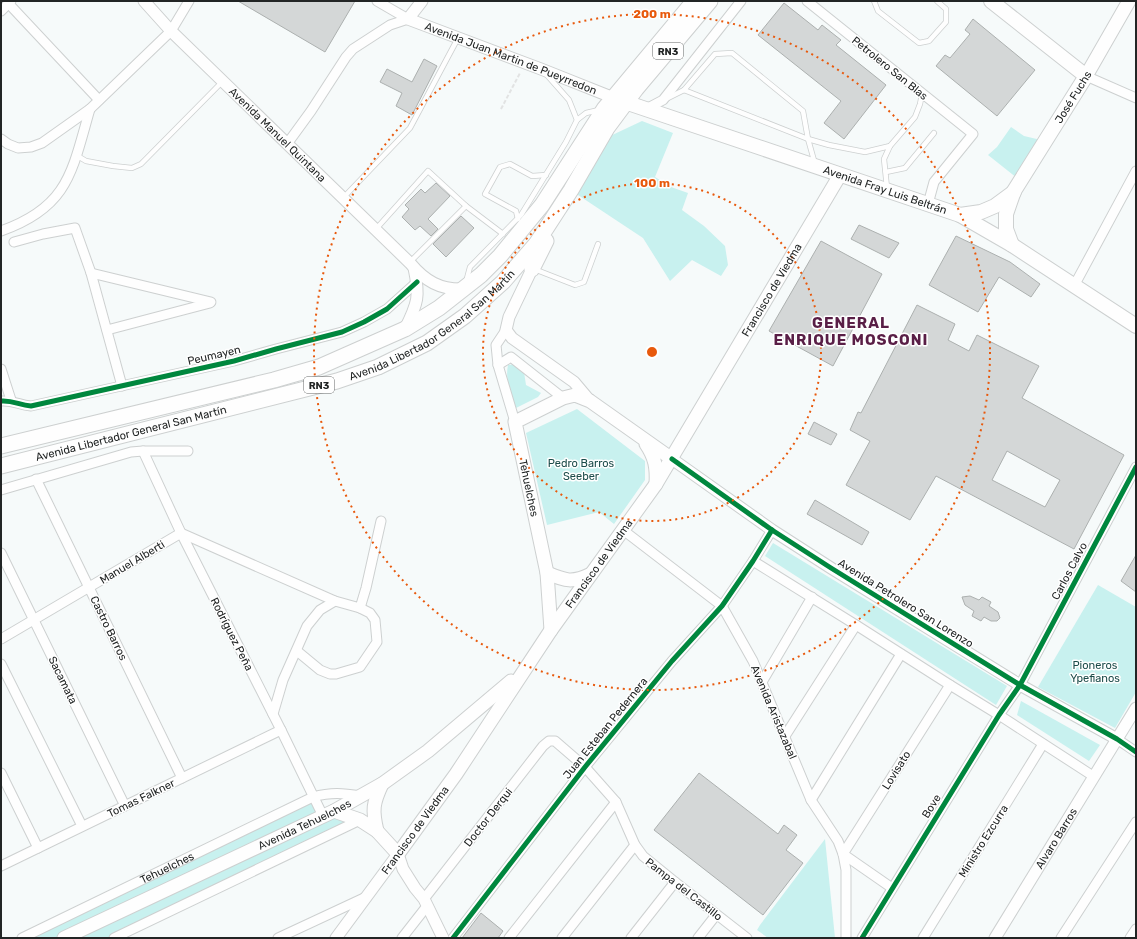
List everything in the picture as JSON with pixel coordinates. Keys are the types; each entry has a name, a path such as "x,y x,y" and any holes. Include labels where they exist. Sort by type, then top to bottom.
{"highway":[{"name":"Avenida Libertador General San Martín","path":"1,446 274,380 318,367 405,328 439,308 500,256 521,224 542,205 615,103 694,1"},
{"name":"Avenida Libertador General San Martín","path":"1,466 337,380 378,367 427,342 465,316 503,282 536,244 571,190 607,128 615,103 710,1"},
{"path":"532,269 571,190"}],"main road":[{"path":"990,1 1086,76"},
{"name":"José Fuchs","path":"1012,245 1006,229 1006,214 1014,191 1086,76 1129,1"},
{"name":"Avenida Fray Luis Beltrán","path":"615,103 646,109 960,215 1012,245 1136,326"},
{"name":"Francisco de Viedma","path":"398,854 456,774 551,630 672,460 840,175"},
{"name":"José Fuchs","path":"960,215 981,212 995,206 1014,191"},
{"path":"515,422 563,398 575,395 590,401 672,460"},
{"name":"Tehuelches","path":"515,422 547,573 551,630"},
{"path":"644,441 653,454 657,468 656,484"},
{"path":"547,573 562,580 578,580 591,574"},
{"name":"Avenida Tehuelches","path":"64,938 328,814 382,784 428,751 522,673"},
{"path":"377,832 373,815 374,804 382,784"},
{"path":"328,814 360,820 377,832 398,854"}],"street":[{"name":"Avenida Manuel Quintana","path":"144,1 171,31 412,265 420,275 440,286 454,289 464,288"},
{"path":"1,139 18,148 31,147 42,143 90,109 171,31 189,1"},
{"path":"377,1 408,19"},
{"path":"287,144 311,111 346,57 358,45 385,28 399,21 408,19 422,1"},
{"path":"646,109 663,100 741,1"},
{"name":"Petrolero San Blas","path":"807,1 973,134 934,182 928,204"},
{"path":"1,10 10,2 99,100"},
{"path":"385,28 389,8"},
{"name":"Avenida Juan Martin de Pueyrredon","path":"408,19 540,69 615,103"},
{"path":"1086,76 1136,98"},
{"path":"1,232 31,219 46,208 58,195 72,171 90,109"},
{"path":"1074,286 1136,171"},
{"path":"14,242 43,234 75,228 91,273 122,386"},
{"path":"405,328 417,302 417,282 412,265"},
{"path":"532,269 509,317 506,330 512,338 574,382 590,401"},
{"path":"91,273 212,302 107,330"},
{"name":"Peumayen","path":"1,400 11,400 19,405 31,406 234,361 342,332 387,309 417,282"},
{"name":"Tehuelches","path":"506,330 496,346 498,365 515,422"},
{"path":"498,365 511,356 563,398"},
{"path":"1,369 11,400"},
{"path":"1,490 131,452 143,450 188,451"},
{"name":"Rodríguez Peña","path":"143,450 181,533 273,714 313,797 328,814"},
{"name":"Avenida Petrolero San Lorenzo","path":"672,460 772,530 1020,685 1117,738 1136,752"},
{"name":"Carlos Calvo","path":"1020,685 1136,467"},
{"name":"Castro Barros","path":"36,479 182,778"},
{"path":"360,608 381,522"},
{"name":"Avenida Aristazabal","path":"623,530 722,606 753,661 811,800 838,841 843,854 846,870 846,938"},
{"name":"Juan Esteban Pedernera","path":"453,938 585,766 672,661 722,606 772,530"},
{"path":"181,533 335,601 360,608 370,613 375,620 377,642 360,667 336,674 330,674 320,670 297,651"},
{"name":"Manuel Alberti","path":"1,639 181,533"},
{"name":"Sacamata","path":"1,553 125,806"},
{"path":"753,561 999,715 1093,776"},
{"path":"762,682 812,597"},
{"path":"273,714 283,680 307,626 320,610 335,601"},
{"path":"785,736 856,625"},
{"path":"811,800 901,654"},
{"path":"1,664 82,826"},
{"name":"Lovisato","path":"843,854 950,685"},
{"name":"Bove","path":"862,938 999,715 1020,685"},
{"name":"Alvaro Barros","path":"995,938 1136,708"},
{"name":"Tomas Falkner","path":"1,866 281,730"},
{"name":"Doctor Derqui","path":"402,938 426,902 543,746 549,741 555,741"},
{"name":"Pampa del Castillo","path":"555,741 585,766 616,802 635,845 643,856 674,882 747,938"},
{"name":"Ministro Ezcurra","path":"923,938 1043,744"},
{"path":"1,773 38,848"},
{"name":"Tehuelches","path":"22,938 313,797 339,792 361,796"},
{"path":"509,938 616,802"},
{"path":"114,938 360,820"},
{"path":"1061,938 1136,822"},
{"path":"562,938 635,845"},
{"path":"398,854 403,869 426,902 443,938"},
{"name":"Francisco de Viedma","path":"336,938 398,854"},
{"path":"843,854 892,888"},
{"path":"631,938 674,882"},
{"path":"278,938 366,897"},
{"path":"698,938 716,915"},
{"path":"1130,938 1136,929"}],"lane":[{"path":"874,1 878,11 919,43 930,41 946,22 946,8 937,1"},
{"path":"342,198 410,128 458,38"},
{"path":"663,100 684,90 715,54 732,53 803,111 815,166"},
{"path":"540,69 569,100 577,120"},
{"path":"76,155 86,160 113,166 132,168 140,164 223,81"},
{"path":"684,90 808,139 829,145 865,152 890,146"},
{"path":"887,191 884,159 890,146 915,117 922,94"},
{"path":"464,288 470,267 503,234 521,224 546,174 566,142 577,120 586,113 615,103"},
{"path":"886,172 905,168 934,133"},
{"path":"521,224 516,211 485,194 500,167 510,164 532,176 546,174"},
{"path":"375,229 428,171 466,206 503,234"},
{"path":"412,265 466,206"},
{"path":"503,234 521,224"},
{"path":"532,269 575,285 584,282 598,244"}],"path":[{"path":"501,109 525,63"}],"green space":[{"path":"642,121 673,133 655,177 671,187 688,193 682,210 704,226 725,246 728,265 721,276 692,260 670,281 643,238 575,193 608,137"},
{"path":"1011,127 1024,136 1041,140 1017,178 988,155 997,147"},
{"path":"517,364 524,372 526,385 541,393 538,397 516,408 509,386 507,370 508,365"},
{"name":"Pedro Barros Seeber","path":"577,409 645,461 645,480 614,524 599,512 547,525 526,433"},
{"path":"773,543 1007,686 996,705 765,556"},
{"name":"Pioneros Ypefianos","path":"1098,585 1136,607 1136,692 1115,728 1038,687"},
{"path":"1021,701 1100,745 1089,761 1017,715"},
{"path":"313,797 323,816 360,820 114,938 22,938"},
{"path":"825,839 835,938 768,938 757,930"}],"building":[{"path":"238,1 355,1 325,52"},
{"path":"784,3 818,30 822,25 841,40 836,45 886,85 844,139 824,123 841,101 758,35"},
{"path":"973,19 1035,70 997,116 936,66 945,55 950,58 970,34 965,30"},
{"path":"424,59 437,66 412,115 396,106 402,93 380,82 387,69 412,82"},
{"path":"436,183 450,196 428,219 438,229 431,236 420,226 415,230 402,217 409,209 405,205 421,189 425,193"},
{"path":"461,216 474,228 446,257 433,244"},
{"path":"859,225 899,243 889,258 851,239"},
{"path":"956,236 1010,262 1040,284 1031,297 999,277 978,312 929,285"},
{"path":"821,241 882,274 833,366 769,331"},
{"path":"917,305 955,324 948,340 969,351 977,335 1039,366 1022,398 1124,455 1074,549 936,476 910,520 846,485 870,441 850,430 858,412 861,413","holes":["1007,451 1060,480 1045,507 992,480"]},
{"path":"814,422 837,434 831,445 808,434"},
{"path":"815,500 869,532 862,545 807,514"},
{"path":"1136,555 1136,592 1121,581"},
{"path":"970,596 979,600 982,597 991,602 989,606 998,612 1000,618 997,621 991,621 984,617 981,621 972,616 974,611 965,605 962,597"},
{"path":"699,773 778,834 784,825 797,835 786,850 803,863 763,915 654,830"},
{"path":"481,913 503,931 498,938 462,938"}],"cycle path":[{"path":"1,401 9,401 31,406 234,361 342,332 387,309 417,282"},
{"path":"672,459 772,530 831,568 1020,685 1117,739 1136,752"},
{"path":"862,938 999,715 1020,685 1136,467"},
{"path":"453,938 585,767 672,661 722,606 772,530"}],"district":[{"name":"GENERAL ENRIQUE MOSCONI","path":"851,332"}]}
